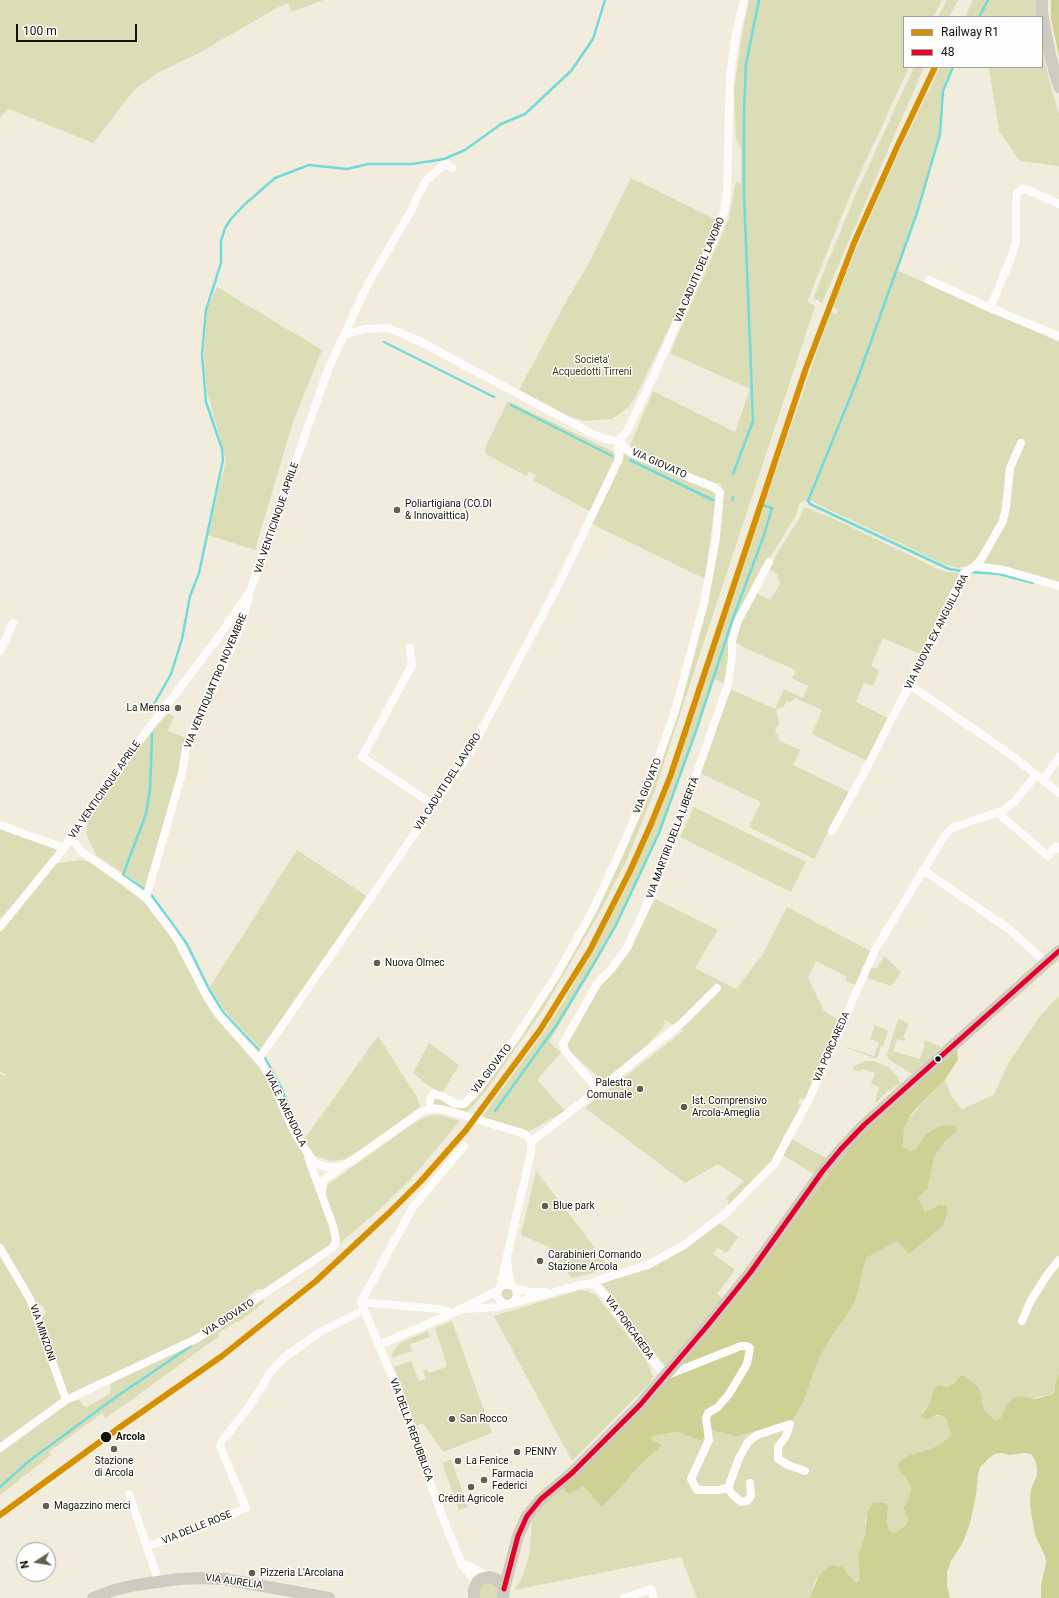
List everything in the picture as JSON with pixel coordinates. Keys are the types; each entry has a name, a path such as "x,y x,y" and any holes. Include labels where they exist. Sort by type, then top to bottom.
{"main road":[{"path":"1042,0 1043,16"},
{"path":"1043,18 1050,55 1059,87"},
{"path":"504,1594 518,1536 527,1516 541,1499 572,1473 615,1432 665,1376 750,1273 822,1172 841,1149 864,1125 1059,952"},
{"path":"474,1598 474,1590 477,1582 481,1579 491,1577 512,1558"},
{"path":"491,1577 500,1582 504,1594"},
{"name":"VIA AURELIA","path":"93,1598 114,1590 191,1578 214,1578 329,1598"}],"street":[{"name":"VIA CADUTI DEL LAVORO","path":"259,1058 266,1050 470,752 562,578 619,460 618,441 626,433 674,332 720,227 724,213 727,191 730,75 736,34 744,0"},
{"path":"344,336 369,282 404,224 426,181 443,165 446,164 452,168"},
{"path":"990,308 1011,258 1016,241 1016,206 1018,194 1022,189 1028,190 1059,204"},
{"path":"929,280 990,308 1059,336"},
{"path":"344,336 365,329 389,328 421,342 589,432 605,439 618,441"},
{"name":"VIA VENTICINQUE APRILE","path":"0,927 64,848 121,765 215,642 250,591 329,367 344,336"},
{"name":"VIA GIOVATO","path":"430,1109 430,1100 433,1094 442,1096 455,1104 464,1104 477,1091 513,1042 556,976 592,912 618,858 650,783 675,711 704,603 716,538 720,492 713,487 631,453 618,441"},
{"name":"VIA NUOVA EX ANGUILLARA","path":"832,831 910,685 964,573 975,566 982,558 1003,521 1010,468 1021,443"},
{"name":"VIA MARTIRI DELLA LIBERTÀ","path":"598,1090 565,1051 563,1044 597,984 613,967 627,948 654,889 668,854 728,685 731,674 732,641 737,623 769,562"},
{"path":"975,566 990,567 1059,586"},
{"name":"VIA VENTIQUATTRO NOVEMBRE","path":"147,896 182,773 186,748 241,626 250,591"},
{"path":"0,651 14,623"},
{"path":"410,648 412,665 362,757 434,805"},
{"path":"910,685 1008,753 1040,777 1059,794"},
{"name":"VIA PORCAREDA","path":"590,1284 598,1280 648,1265 684,1245 726,1213 774,1164 809,1099 875,950 945,834 952,828 1004,810 1040,777 1059,757"},
{"path":"998,812 1048,856 1056,846 1059,849"},
{"path":"0,825 64,848"},
{"name":"VIALE AMENDOLA","path":"71,838 82,852 147,896 177,939 207,997 220,1015 259,1058 271,1079 293,1130 306,1151 316,1163 326,1167 341,1167"},
{"path":"923,870 1009,929 1046,963"},
{"path":"531,1142 683,1022 717,988"},
{"path":"322,1193 324,1180 422,1111 442,1109 522,1133 528,1137 531,1142 531,1152 507,1261 503,1270 498,1299 510,1304"},
{"path":"451,1313 439,1310 361,1302 413,1207 464,1146"},
{"name":"VIA GIOVATO","path":"66,1400 198,1338 325,1254 335,1244 336,1239 333,1226 306,1151"},
{"name":"VIA MINZONI","path":"0,1248 30,1299 66,1400"},
{"path":"1022,1321 1030,1302 1047,1275 1059,1260"},
{"path":"507,1261 517,1296 510,1304"},
{"name":"VIA PORCAREDA","path":"555,1291 585,1284 596,1286 603,1293 665,1376"},
{"path":"379,1345 462,1309 503,1285 513,1286 530,1292 555,1291"},
{"path":"462,1309 498,1307 555,1291"},
{"name":"VIA DELLA REPUBBLICA","path":"361,1302 379,1345 459,1558 477,1582"},
{"name":"VIA DELLE ROSE","path":"146,1546 178,1537 246,1508 220,1446 222,1438 236,1424 272,1370 285,1357 320,1332 364,1310"},
{"path":"665,1376 741,1346 747,1346 750,1348 747,1364 729,1394 718,1407 708,1413 706,1418 709,1440 691,1479 697,1490 728,1488"},
{"path":"0,1448 66,1400"},
{"path":"728,1488 739,1458 748,1442 757,1435 790,1424 786,1436 778,1447 778,1459 788,1465 805,1470"},
{"path":"728,1488 741,1502 747,1502 751,1496 750,1483"},
{"path":"129,1494 159,1582"},
{"path":"459,1558 468,1566 491,1577"},
{"path":"624,1598 651,1589 654,1598"}],"green space":[{"path":"0,0 323,0 292,12 288,3 197,54 157,73 135,89 93,143 9,109 0,117"},
{"path":"749,0 942,0 934,16 903,16 903,68 909,68 851,193 807,302 815,306 655,790 628,857 597,917 544,1008 488,1088 468,1112 435,1104 432,1102 435,1096 464,1106 577,944 677,712 720,525 721,484 694,477 629,448 653,391 735,432 750,389 670,353 729,218 736,181 741,184 741,147 736,139 734,89"},
{"path":"947,0 958,0 950,16 939,16"},
{"path":"973,0 1038,0 1039,16 965,16"},
{"path":"1051,0 1059,0 1059,56 1051,19"},
{"path":"1043,51 1046,68 1059,115 1059,166 1020,161 999,130 989,68 1043,68"},
{"path":"914,68 924,68 822,303 815,299 814,296 855,196"},
{"path":"940,68 952,68 942,90 939,134 916,213 896,270 1059,342 1059,583 976,561 971,565 958,568 946,565 809,500 799,503 795,517 767,562 735,622 726,684 714,679 659,833 616,925 597,961 549,1042 561,1052 537,1080 565,1111 530,1131 482,1117 544,1032 564,1001 608,920 646,843 672,781 768,492 831,312 837,314 838,309 832,307 884,184"},
{"name":"Societa' Acquedotti Tirreni","path":"631,178 717,220 686,293 638,392 629,407 612,419 585,421 568,416 519,390 567,300 588,265"},
{"path":"217,287 322,350 293,422 255,550 208,535 226,460 207,392 204,354 207,311"},
{"path":"508,401 616,454 617,459 591,512 533,480 536,475 529,471 526,476 486,454 485,448"},
{"path":"625,454 694,484 705,486 714,490 716,497 705,579 592,524"},
{"path":"804,507 832,518 938,569 947,572 964,573 924,656 883,638 871,666 879,670 873,686 864,683 856,702 888,718 867,761 812,734 822,710 795,698 791,702 786,701 784,707 776,709 779,724 775,730 780,741 800,750 793,765 849,792 814,859 749,827 761,802 700,773 728,688 775,709 784,689 803,698 808,686 792,678 796,670 745,648 734,641 738,628 756,592 770,600 780,584 777,574 769,569 776,555 799,519"},
{"path":"168,714 174,716 168,731 186,738 180,773 147,889 97,856 87,836 87,827 89,818 111,784 146,736"},
{"path":"694,807 806,862 791,892 680,837"},
{"path":"0,827 64,848 0,919"},
{"path":"297,850 368,897 261,1049 224,1010 210,987"},
{"path":"79,860 92,861 146,899 167,926 206,998 261,1064 305,1152 321,1193 334,1243 269,1290 258,1289 249,1295 247,1304 217,1324 66,1398 39,1323 46,1312 42,1305 34,1304 0,1246 0,1074 7,1075 0,1072 0,928 52,864"},
{"path":"655,899 718,930 695,968 736,989 763,954 787,907 872,952 855,985 845,980 847,977 816,961 808,978 824,1011 841,1022 806,1100 800,1098 798,1103 803,1106 784,1136 772,1163 729,1207 727,1197 744,1181 718,1164 685,1183 585,1108 683,1031 665,1020 664,1027 647,1045 604,1082 566,1048 583,1011 599,986 630,948"},
{"path":"884,956 901,972 891,986 867,978 871,967 876,969"},
{"path":"1059,996 1059,1373 1055,1384 1054,1394 1007,1403 1000,1419 995,1420 984,1410 980,1390 956,1380 948,1387 939,1385 934,1388 930,1403 923,1411 933,1416 943,1416 947,1420 951,1436 939,1445 910,1455 900,1471 907,1479 911,1488 909,1499 903,1508 908,1518 904,1527 894,1533 889,1531 887,1521 888,1506 869,1508 865,1519 866,1530 858,1555 860,1579 856,1583 842,1567 826,1568 816,1580 809,1598 697,1598 681,1557 514,1590 521,1580 529,1557 532,1520 551,1494 562,1487 565,1491 575,1491 583,1485 591,1496 638,1467 661,1446 651,1441 650,1437 677,1432 702,1441 708,1429 804,1400 818,1360 830,1339 855,1303 866,1258 897,1241 909,1254 943,1226 947,1217 948,1211 935,1207 925,1212 918,1198 928,1188 934,1157 944,1142 958,1129 955,1126 948,1125 937,1127 926,1134 916,1149 910,1151 903,1146 904,1128 907,1120 945,1079 951,1096 962,1109 994,1095 1008,1064 1039,1017"},
{"path":"898,1019 909,1023 903,1038 905,1038 904,1041 897,1039 893,1051 920,1059 925,1045 923,1044 925,1040 941,1047 913,1074 888,1059 887,1055"},
{"path":"875,1025 887,1030 888,1032 883,1046 881,1046 877,1059 846,1048 874,1056 879,1042 870,1039"},
{"path":"378,1036 417,1097 421,1109 346,1159 332,1161 315,1156 304,1140"},
{"path":"429,1043 459,1065 442,1093 426,1084 413,1073"},
{"path":"957,1050 958,1060 945,1079 911,1114 904,1128 903,1146 910,1151 916,1149 926,1134 937,1127 948,1125 955,1126 958,1130 944,1142 934,1157 928,1188 918,1198 925,1212 940,1205 946,1206 948,1212 943,1226 909,1254 897,1241 866,1258 855,1303 830,1339 818,1360 804,1400 792,1421 737,1436 708,1429 702,1441 677,1432 653,1436 651,1437 652,1441 662,1445 638,1467 604,1505 600,1505 583,1486 569,1494 565,1491 562,1487 769,1255 830,1172 858,1139 889,1109"},
{"path":"865,1061 874,1061 888,1067 898,1077 900,1084 887,1092 877,1102 875,1101 879,1087 871,1084 875,1073 862,1069 861,1071 853,1070 854,1066"},
{"path":"432,1115 441,1115 460,1121 410,1180 379,1210 340,1243 334,1216 325,1197 327,1185 417,1121"},
{"path":"791,1139 826,1158 815,1175 783,1155"},
{"name":"Blue park","path":"536,1171 583,1232 609,1269 571,1278 549,1247 521,1235"},
{"path":"720,1223 738,1237 726,1253 718,1248 713,1254 735,1270 717,1294 724,1299 665,1366 602,1284 641,1270 695,1241"},
{"path":"0,1251 29,1299 64,1399 0,1446"},
{"path":"505,1288 509,1288 513,1294 509,1300 505,1300 501,1296 501,1292"},
{"path":"580,1290 596,1295 646,1359 653,1376 650,1383 572,1461 494,1316"},
{"path":"262,1298 264,1302 239,1322 235,1322 219,1333 218,1337 106,1418 102,1413 49,1452 51,1455 0,1495 0,1450 63,1404 79,1400 86,1407 110,1394 111,1381 155,1361"},
{"name":"San Rocco","path":"452,1321 492,1433 443,1452 423,1423 416,1426 394,1367 411,1361 419,1381 426,1379 423,1371 427,1370 429,1373 446,1367 435,1328"},
{"path":"428,1331 430,1337 410,1344 412,1351 391,1358 394,1350 400,1343"},
{"path":"1059,1373 1059,1598 1041,1598 1041,1586 1046,1563 1045,1556 1035,1535 1030,1505 1031,1489 1037,1475 1035,1460 1031,1454 1024,1453 1009,1455 1002,1453 995,1454 980,1467 970,1523 963,1542 951,1561 947,1572 947,1586 950,1598 809,1598 819,1576 826,1568 832,1565 842,1567 856,1583 860,1579 858,1555 865,1535 867,1513 873,1503 884,1503 888,1506 887,1521 889,1531 894,1533 904,1527 907,1523 908,1518 903,1508 909,1499 911,1488 907,1479 900,1471 898,1466 900,1461 910,1455 939,1445 951,1436 947,1420 943,1416 938,1415 933,1416 930,1419 925,1419 921,1416 930,1403 934,1388 939,1385 948,1387 960,1376 965,1376 980,1390 984,1410 995,1420 1000,1419 1007,1403 1015,1397 1020,1396 1036,1399 1054,1394 1055,1384"},
{"path":"451,1459 468,1507 459,1510 442,1463"},
{"path":"494,1578 503,1598 474,1598 474,1590"}],"waterway":[{"path":"154,704 171,674 182,639 190,596 199,573 223,460 222,449 206,402 202,354 206,310 221,263 221,241 225,228 244,205 275,178 309,165 347,169 368,164 412,164 444,159 465,150 501,124 525,114 571,71 593,39 605,0"},
{"path":"733,474 753,421 744,193 744,114 746,64 759,0"},
{"path":"980,16 988,0"},
{"path":"953,68 943,91 940,134 917,213 856,383 808,501 810,504 949,569 962,571"},
{"path":"384,342 494,397"},
{"path":"511,405 612,456"},
{"path":"630,460 713,500"},
{"path":"495,1111 556,1026 596,960 616,925 659,833 696,731 732,621 764,535 772,508 762,505"},
{"path":"971,572 999,574 1033,583"},
{"path":"146,890 123,875 146,814 150,790 152,734"},
{"path":"150,893 187,944 209,989 223,1012 261,1052"},
{"path":"264,1056 281,1087 293,1117"},
{"path":"0,1487 29,1461 116,1397 191,1346"}],"rail line":[{"name":"R1","path":"0,1515 123,1425 222,1356 316,1281 421,1181 466,1130 540,1030 590,950 630,871 651,824 670,777 805,371 854,243 935,68"}],"transit line":[{"name":"48","path":"504,1589 518,1536 527,1516 541,1499 572,1473 640,1405 750,1273 822,1172 841,1149 864,1125 1059,951"}],"place":[{"name":"Poliartigiana (CO.DI & Innovaittica)","path":"397,510"},
{"name":"La Mensa","path":"178,708"},
{"name":"Nuova Olmec","path":"377,963"},
{"name":"Palestra Comunale","path":"640,1089"},
{"name":"Ist. Comprensivo Arcola-Ameglia","path":"684,1107"},
{"name":"Blue park","path":"545,1206"},
{"name":"Carabinieri Comando Stazione Arcola","path":"540,1261"},
{"name":"San Rocco","path":"452,1419"},
{"name":"Arcola","path":"106,1437"},
{"name":"Stazione di Arcola","path":"114,1449"},
{"name":"PENNY","path":"517,1452"},
{"name":"La Fenice","path":"458,1461"},
{"name":"Farmacia Federici","path":"484,1480"},
{"name":"Crédit Agricole","path":"471,1487"},
{"name":"Magazzino merci","path":"46,1506"},
{"name":"Pizzeria L'Arcolana","path":"252,1573"}]}
